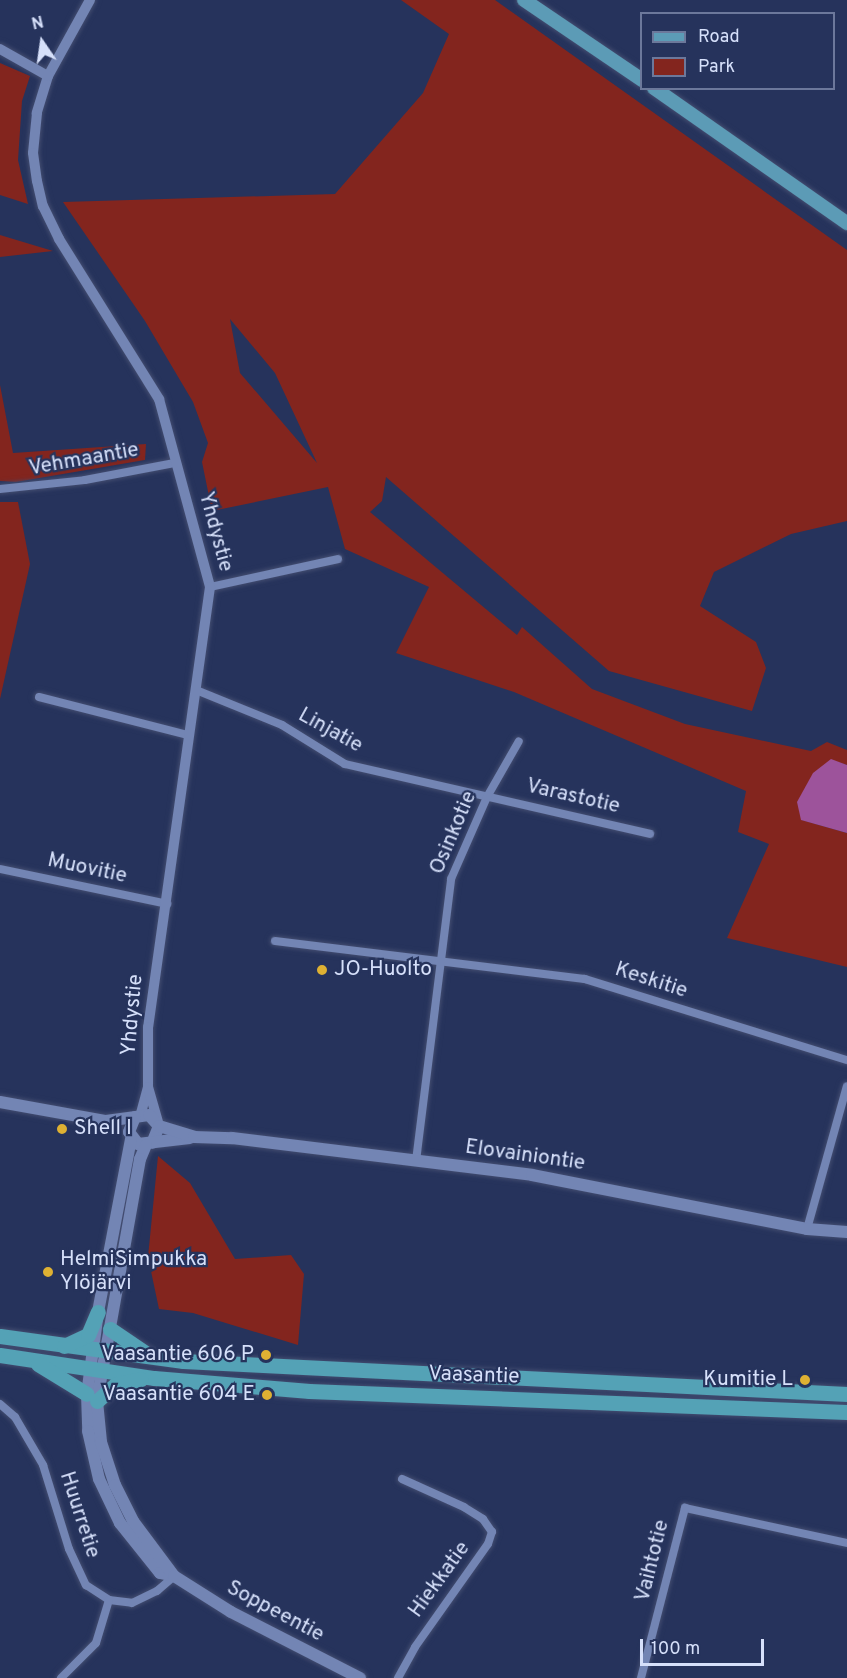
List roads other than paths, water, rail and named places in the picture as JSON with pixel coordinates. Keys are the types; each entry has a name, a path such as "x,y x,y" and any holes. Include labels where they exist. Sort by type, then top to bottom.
{"highway":[{"path":"64,1346 88,1335 98,1312"},
{"path":"110,1329 154,1358"},
{"name":"Vaasantie","path":"0,1335 154,1358 394,1374 847,1394"},
{"name":"Vaasantie","path":"0,1355 154,1378 309,1391 847,1412"},
{"path":"27,1359 92,1397 116,1384 154,1378"}],"main road":[{"path":"524,0 640,79"},
{"path":"657,90 847,223"},
{"path":"0,1102 105,1121 138,1116"},
{"name":"Elovainiontie","path":"138,1116 149,1115 158,1124 194,1137"},
{"path":"99,1351 98,1312 130,1136 138,1116"},
{"path":"105,1121 149,1144"},
{"path":"99,1351 110,1329 140,1159 158,1124"},
{"name":"Elovainiontie","path":"149,1144 194,1137 232,1138 416,1161 572,1181 807,1229 847,1232"},
{"name":"Soppeentie","path":"99,1351 92,1397 107,1464 124,1507 174,1576 231,1612 360,1678"}],"street":[{"name":"Yhdystie","path":"90,0 48,76 37,112 33,153 43,206 159,399 174,463 193,518 210,587 148,1027 147,1086 138,1116"},
{"path":"0,49 48,76"},
{"name":"Vehmaantie","path":"0,489 85,480 174,463"},
{"path":"210,587 338,559"},
{"name":"Linjatie","path":"196,690 282,725 345,764 487,797"},
{"path":"39,697 188,735"},
{"name":"Osinkotie","path":"416,1161 451,879 487,797 519,741"},
{"name":"Varastotie","path":"487,797 650,834"},
{"name":"Muovitie","path":"0,869 167,904"},
{"name":"Keskitie","path":"275,941 585,979 847,1060"},
{"name":"Yhdystie","path":"147,1086 158,1124"},
{"path":"807,1229 847,1086"},
{"name":"Huurretie","path":"0,1404 15,1418 43,1465 79,1573 86,1585 109,1600"},
{"name":"Hiekkatie","path":"398,1678 415,1647 488,1544 492,1532 483,1520 464,1507 402,1479"},
{"name":"Vaihtotie","path":"641,1678 685,1508 847,1543"},
{"path":"61,1678 96,1643 109,1600 132,1603 157,1591 174,1576"}],"place":[{"name":"JO-Huolto","path":"322,970"},
{"name":"Shell I","path":"62,1129"},
{"name":"HelmiSimpukka Ylöjärvi","path":"48,1272"},
{"name":"Vaasantie 606 P","path":"266,1355"},
{"name":"Kumitie L","path":"805,1380"},
{"name":"Vaasantie 604 E","path":"267,1395"}]}
